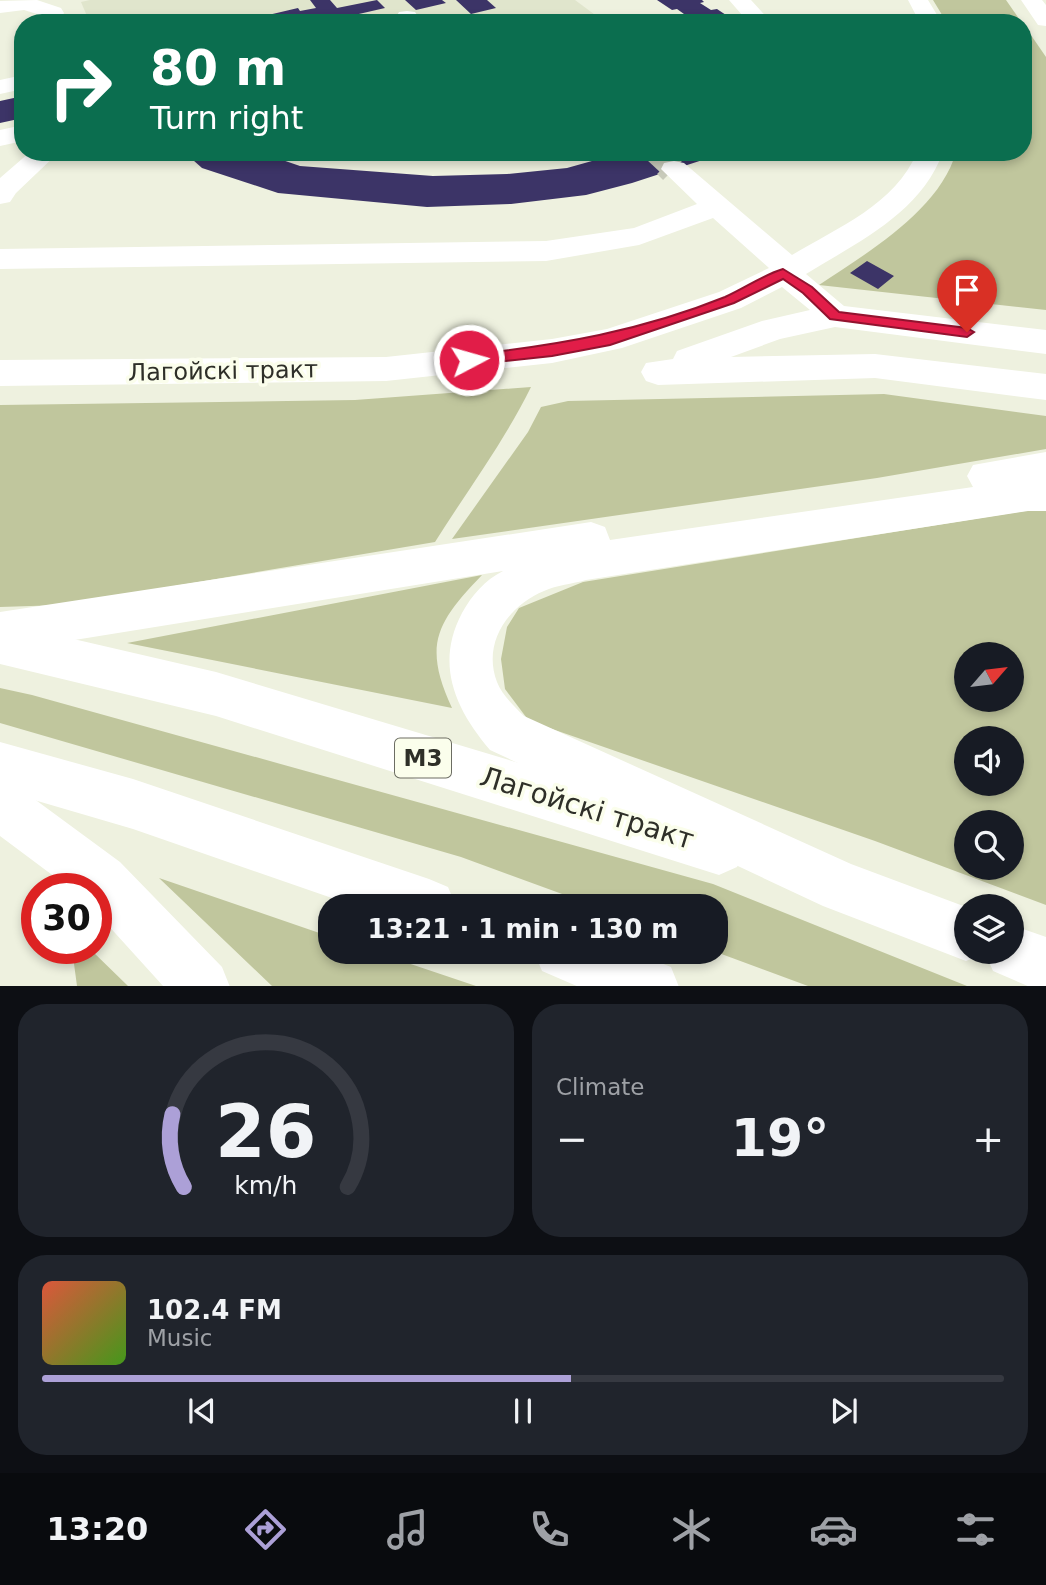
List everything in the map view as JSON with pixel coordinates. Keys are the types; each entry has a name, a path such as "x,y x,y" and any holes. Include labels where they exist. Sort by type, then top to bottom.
{"main road":[{"path":"739,0 752,14"},
{"path":"1031,0 1046,20"},
{"path":"0,7 26,3 53,12"},
{"path":"0,195 36,161"},
{"name":"Лагойскі тракт","path":"0,373 386,369 552,351 610,340 730,300 787,271 887,211 923,170 926,161"},
{"path":"674,169 835,316"},
{"path":"0,259 546,251 639,236 716,207"},
{"path":"1046,342 835,316 774,329 658,372 875,366 1046,387"},
{"path":"0,632 1046,467"},
{"path":"842,887 507,733 482,703 471,667 475,628 495,598 529,578 586,562 1028,495 1046,495"},
{"name":"Лагойскі тракт","path":"0,643 216,694 842,887 954,929"},
{"path":"0,766 133,804 394,894"},
{"path":"0,805 103,880 202,986"},
{"path":"1024,956 1046,965"},
{"path":"593,964 651,986"}],"shaded area":[{"path":"575,0 594,14 86,14 81,2"}],"green space":[{"path":"933,0 1006,0 1016,14 942,14"},
{"path":"1032,37 1046,57 1046,310 819,285 900,228 935,193 952,161 1032,161"},
{"path":"531,387 497,447 435,542 62,605 0,607 0,405 355,400"},
{"path":"884,394 1046,416 1046,449 877,478 452,539 528,432 541,407 568,401"},
{"path":"1025,511 1046,511 1046,905 1024,897 1024,894 1017,894 979,880 1024,880 1024,810 954,810 954,871 529,721 505,689 501,659 507,627 519,608 583,582"},
{"path":"482,575 454,607 439,636 438,667 452,708 127,643"},
{"path":"0,688 32,695 713,884 967,986 808,986 728,956 728,894 562,894 461,857 0,723"},
{"path":"159,878 318,933 318,964 411,964 476,986 272,986"},
{"path":"74,964 105,964 128,986 77,986"}],"building":[{"path":"310,0 330,0 337,8 377,0 385,8 359,14 272,14 298,8 300,11 316,8"},
{"path":"405,0 442,0 446,3 416,10"},
{"path":"456,0 487,0 496,8 471,14"},
{"path":"657,0 702,0 704,2 700,3 711,10 717,9 724,14 684,14 677,9 672,10"},
{"path":"14,98 14,120 0,123 0,101"},
{"path":"194,161 285,161 300,166 433,176 507,174 567,168 592,161 699,161 586,195 511,204 427,207 278,193 202,168"},
{"path":"867,261 894,276 878,289 850,273"}],"tunnel":[{"path":"666,161 670,165"},
{"path":"670,165 674,169"}],"route":[{"path":"469,360 552,351 610,340 730,300 783,273 808,290 835,316 967,332"}]}
